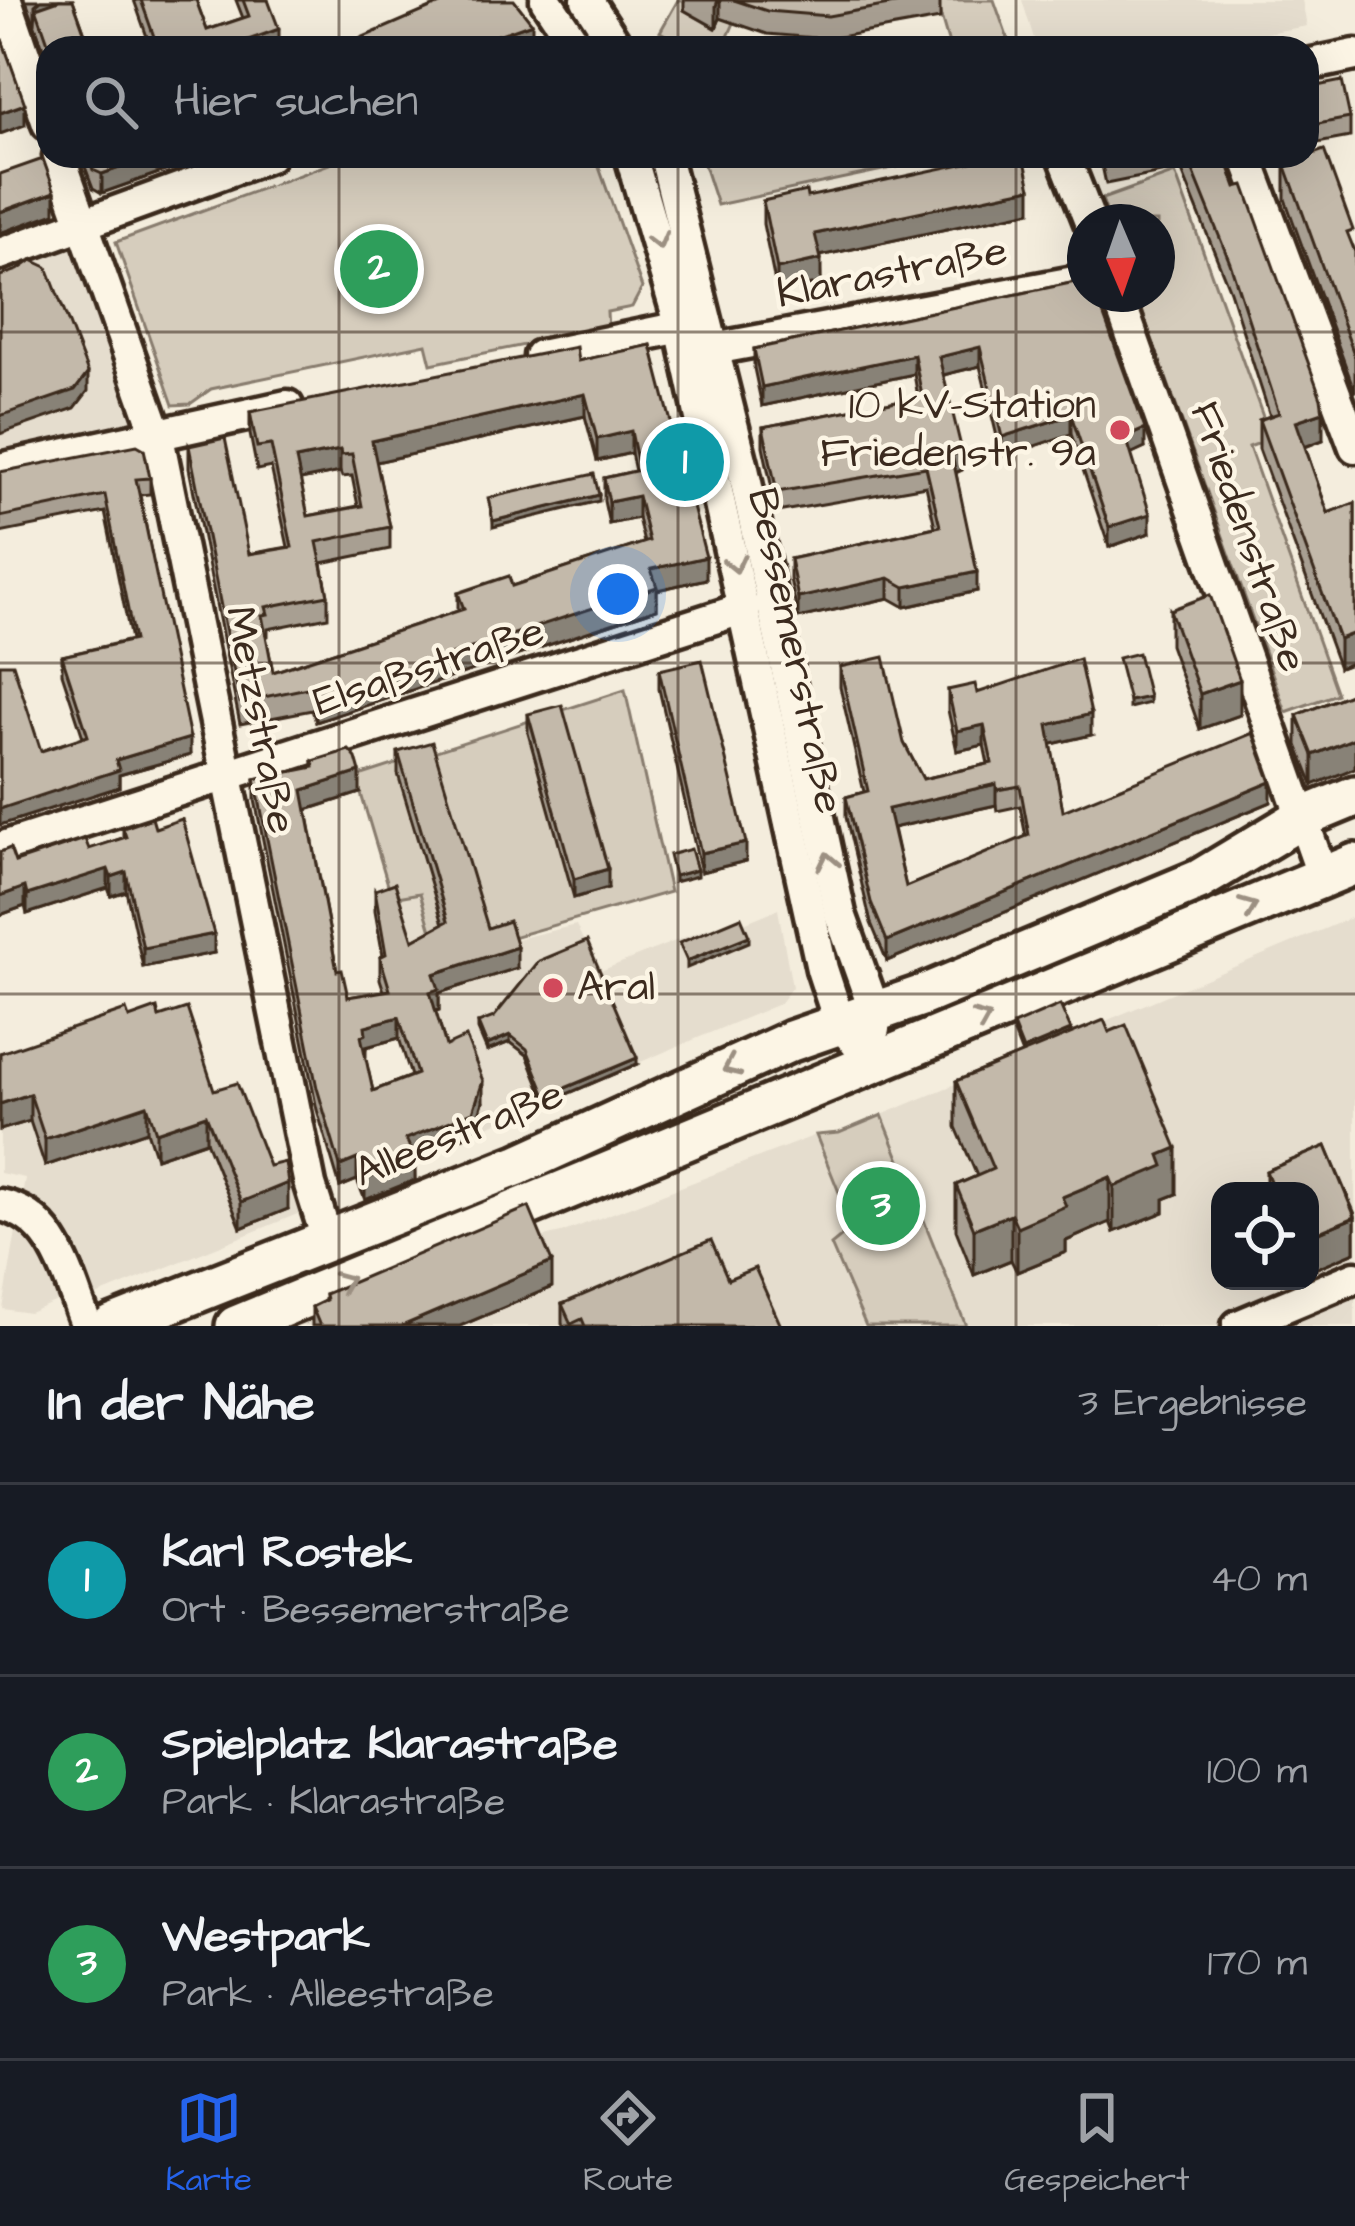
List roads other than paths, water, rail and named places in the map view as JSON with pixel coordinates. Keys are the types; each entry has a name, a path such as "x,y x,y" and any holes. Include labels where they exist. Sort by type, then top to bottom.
{"main road":[{"name":"Alleestraße","path":"112,1326 518,1165 857,1018 1199,880 1302,818 1355,796"},
{"path":"236,1326 1339,870"}],"street":[{"path":"6,0 36,89"},
{"path":"546,0 570,36"},
{"path":"587,0 610,36"},
{"path":"1319,62 1355,55"},
{"name":"Metzstraße","path":"63,168 158,437 310,1185 327,1239"},
{"path":"0,254 236,168"},
{"name":"Bessemerstraße","path":"635,168 681,327 822,969 857,1018"},
{"name":"Bessemerstraße","path":"668,168 714,350 840,914 857,1018"},
{"path":"1069,168 1083,204"},
{"path":"1250,168 1355,447"},
{"name":"Klarastraße","path":"714,350 1067,283"},
{"name":"Friedenstraße","path":"1123,312 1302,818 1339,870"},
{"path":"506,363 681,327"},
{"path":"0,469 324,398"},
{"name":"Elsaßstraße","path":"0,848 745,608"},
{"path":"857,1018 874,1065"},
{"path":"0,1205 35,1217 48,1235 87,1326"},
{"path":"1238,1326 1355,1277"}],"place":[{"name":"Spielplatz Klarastraße","path":"379,269"},
{"name":"10 kV-Station Friedenstr. 9a","path":"1120,430"},
{"name":"Karl Rostek","path":"685,462"},
{"name":"Aral","path":"553,988"},
{"name":"Westpark","path":"881,1206"}]}
